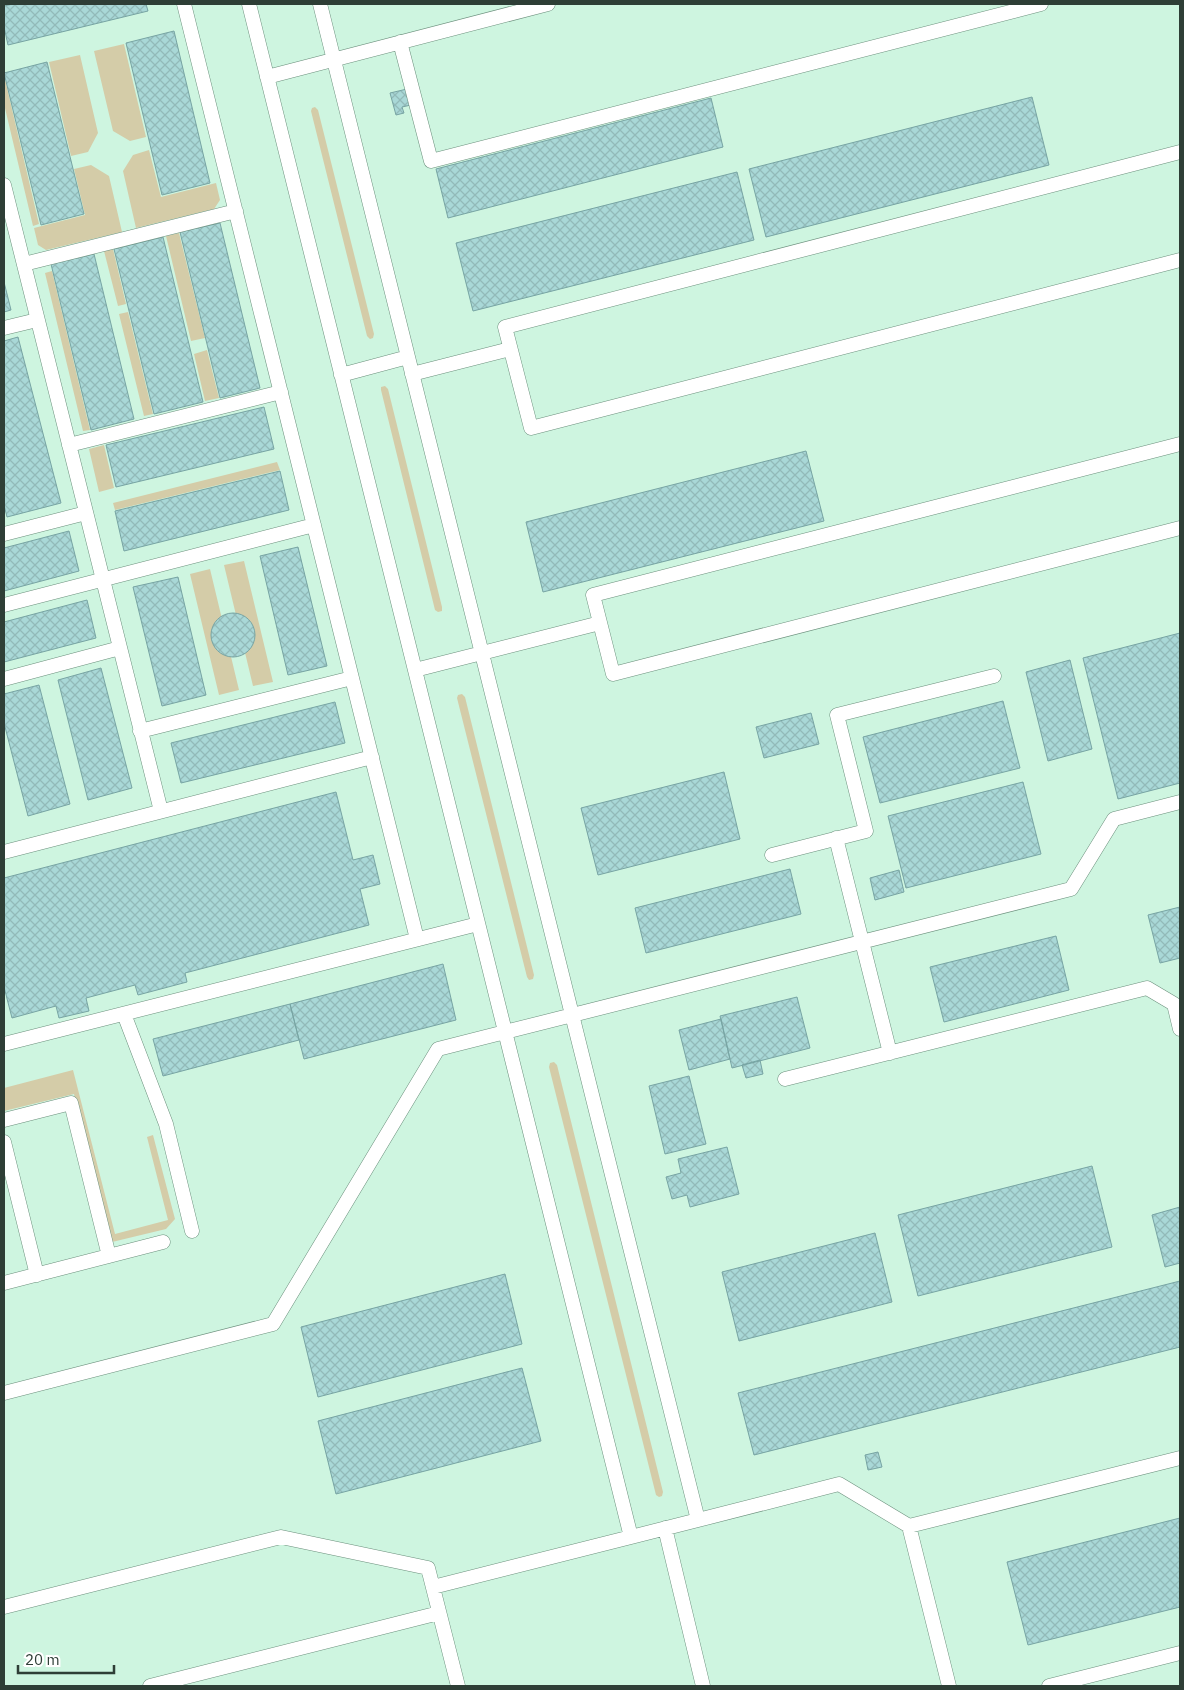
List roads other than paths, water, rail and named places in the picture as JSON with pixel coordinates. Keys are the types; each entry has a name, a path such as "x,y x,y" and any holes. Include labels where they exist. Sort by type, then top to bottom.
{"lane":[{"path":"184,4 417,939"},
{"path":"248,4 631,1537"},
{"path":"320,4 698,1520"},
{"path":"267,77 548,4"},
{"path":"400,42 431,161 1041,4"},
{"path":"1180,152 505,327 530,428 1180,260"},
{"path":"4,185 161,812"},
{"path":"24,264 236,211"},
{"path":"4,328 37,320"},
{"path":"412,374 510,349"},
{"path":"341,375 408,357"},
{"path":"69,445 281,392"},
{"path":"1180,444 593,595 613,674 1180,528"},
{"path":"4,534 86,513"},
{"path":"4,605 102,578 314,525"},
{"path":"415,670 600,623"},
{"path":"4,679 120,648"},
{"path":"772,855 866,831 837,716 994,676"},
{"path":"140,732 352,678"},
{"path":"4,852 372,757"},
{"path":"4,1392 273,1324 438,1049 1071,889 1114,819 1180,802"},
{"path":"836,838 890,1053"},
{"path":"4,1044 478,924"},
{"path":"785,1079 1146,988 1177,1003 1180,1030"},
{"path":"124,1014 166,1124 192,1231"},
{"path":"4,1120 71,1103 109,1256"},
{"path":"4,1142 37,1274"},
{"path":"4,1283 163,1242"},
{"path":"909,1526 1180,1458"},
{"path":"433,1587 839,1484 909,1526 949,1686"},
{"path":"665,1528 703,1686"},
{"path":"4,1607 281,1537 428,1568 458,1686"},
{"path":"150,1686 439,1613"},
{"path":"1048,1686 1180,1653"}]}
